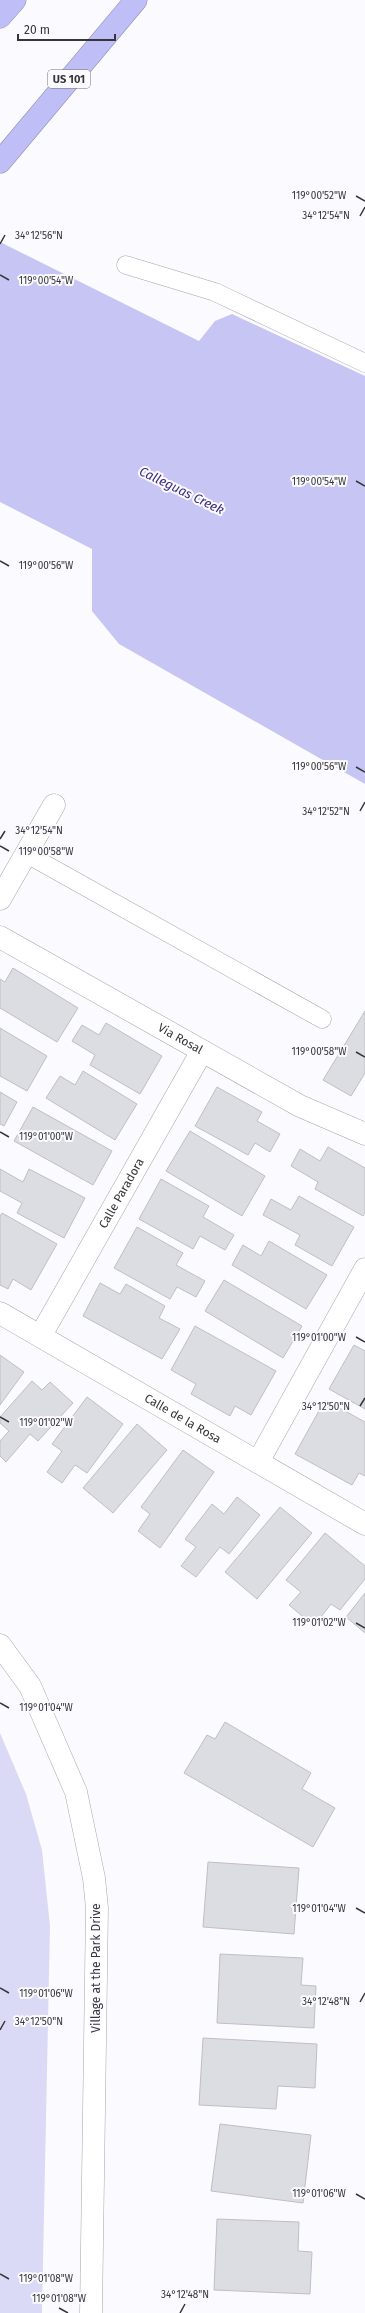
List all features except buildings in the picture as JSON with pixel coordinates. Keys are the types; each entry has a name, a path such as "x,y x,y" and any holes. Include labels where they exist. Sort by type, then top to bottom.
{"highway":[{"path":"0,17 14,0"},
{"name":"US 101","path":"1,160 136,0"}],"street":[{"path":"0,899 25,853 54,805"},
{"name":"Via Rosal","path":"0,936 300,1106 365,1134"},
{"name":"Calle Paradora","path":"41,1335 202,1051"},
{"path":"258,1462 365,1269"},
{"name":"Calle de la Rosa","path":"0,1313 41,1335 365,1524"},
{"name":"Village at the Park Drive","path":"0,1645 30,1686 76,1792 94,1878 97,1908 91,2313"}],"lane":[{"path":"126,265 215,292 365,363"},
{"path":"25,853 322,1019"}],"shaded area":[{"path":"0,1733 26,1794 42,1850 50,1926 42,2313 0,2313"}],"water":[{"name":"Calleguas Creek","path":"0,242 199,341 215,321 232,314 365,376 365,784 119,644 92,611 92,549 0,502"}]}
